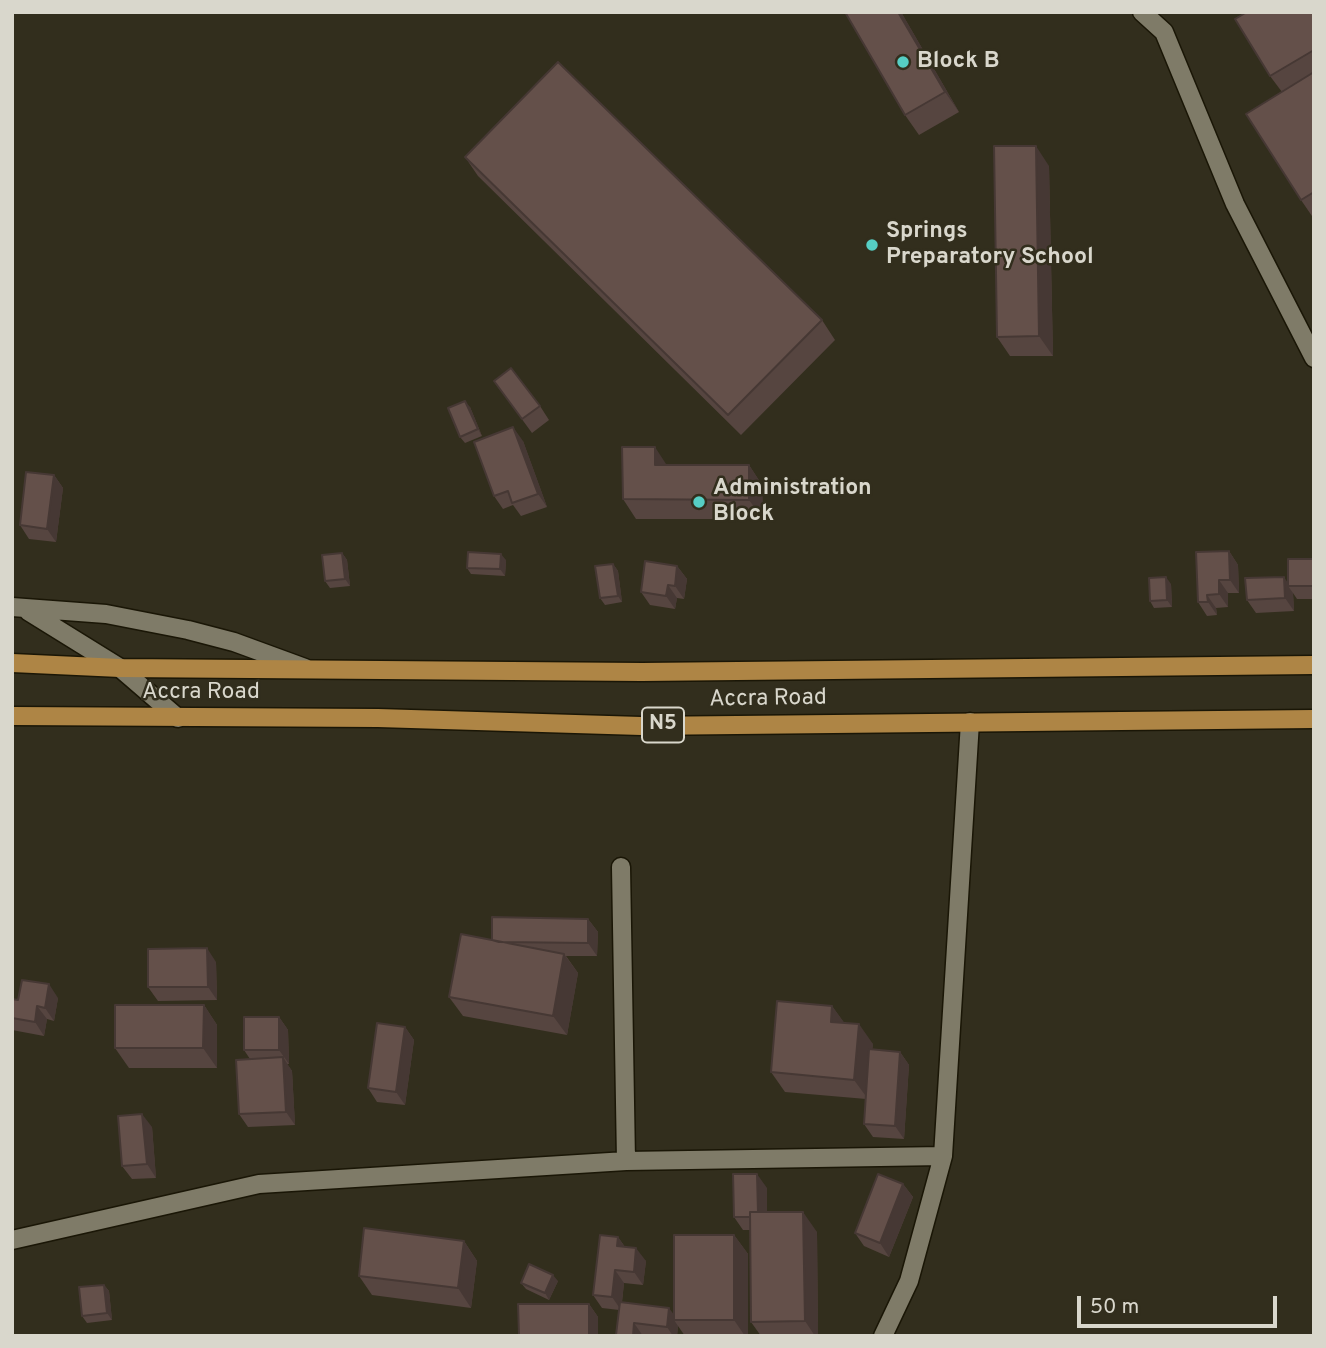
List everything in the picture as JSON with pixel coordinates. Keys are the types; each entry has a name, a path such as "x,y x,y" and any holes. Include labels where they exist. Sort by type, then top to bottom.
{"main road":[{"name":"Accra Road","path":"12,663 120,668 642,672 1314,665"},
{"name":"Accra Road","path":"12,716 378,718 641,726 1314,719"}],"street":[{"path":"1142,12 1164,32 1235,204 1314,358"},
{"path":"17,607 120,668 178,718"},
{"path":"17,607 106,614 188,630 234,642 310,670"},
{"path":"883,1336 909,1282 943,1156 970,722"},
{"path":"621,867 626,1161"},
{"path":"12,1240 259,1184 626,1161 943,1156"}],"building":[{"name":"Block B","path":"845,12 898,12 945,92 905,115"},
{"path":"1247,12 1314,12 1314,50 1270,76 1235,19"},
{"path":"558,62 822,320 728,415 465,157"},
{"path":"1314,72 1314,192 1301,200 1246,114"},
{"path":"994,146 1036,146 1039,336 997,337"},
{"path":"511,368 540,406 522,419 494,381"},
{"path":"465,401 478,429 460,437 448,408"},
{"path":"513,427 538,494 512,503 508,491 494,496 474,442"},
{"path":"622,447 655,447 655,465 749,465 749,500 623,499"},
{"path":"26,472 54,475 47,529 20,525"},
{"path":"1229,551 1230,580 1219,580 1219,594 1207,595 1208,602 1198,602 1196,552"},
{"path":"468,552 501,554 500,569 467,568"},
{"path":"342,553 345,579 325,581 322,555"},
{"path":"1288,559 1314,559 1314,586 1288,586"},
{"path":"645,561 677,566 675,586 668,585 666,596 641,592"},
{"path":"613,564 618,596 600,598 595,566"},
{"path":"1166,577 1167,600 1150,601 1149,578"},
{"path":"1284,577 1285,598 1247,600 1245,578"},
{"path":"492,917 588,919 588,943 499,942 492,940"},
{"path":"461,934 564,954 553,1016 449,997"},
{"path":"207,948 208,987 148,987 148,949"},
{"path":"22,980 49,984 45,1008 37,1006 35,1022 12,1018 12,999 18,1000"},
{"path":"777,1001 832,1006 831,1022 859,1024 854,1080 771,1072"},
{"path":"115,1005 204,1005 203,1048 115,1048"},
{"path":"244,1017 279,1017 279,1050 244,1050"},
{"path":"377,1023 405,1027 396,1092 368,1088"},
{"path":"869,1049 900,1052 895,1126 864,1124"},
{"path":"283,1057 286,1112 239,1114 236,1060"},
{"path":"142,1114 147,1164 122,1166 118,1116"},
{"path":"733,1174 757,1174 758,1212 750,1212 750,1217 734,1217"},
{"path":"878,1174 903,1184 880,1243 855,1233"},
{"path":"750,1212 803,1212 805,1321 751,1322"},
{"path":"364,1228 464,1241 458,1288 359,1276"},
{"path":"600,1235 618,1237 617,1246 636,1248 634,1272 615,1270 612,1297 593,1295"},
{"path":"674,1235 734,1235 734,1320 674,1320"},
{"path":"529,1264 553,1275 545,1293 521,1283"},
{"path":"104,1285 107,1313 82,1316 79,1287"},
{"path":"620,1302 669,1308 667,1327 634,1323 633,1336 616,1335"},
{"path":"518,1304 589,1304 589,1335 519,1335"}],"place":[{"name":"Block B","path":"903,62"},
{"name":"Springs Preparatory School","path":"872,245"},
{"name":"Administration Block","path":"699,502"}]}
